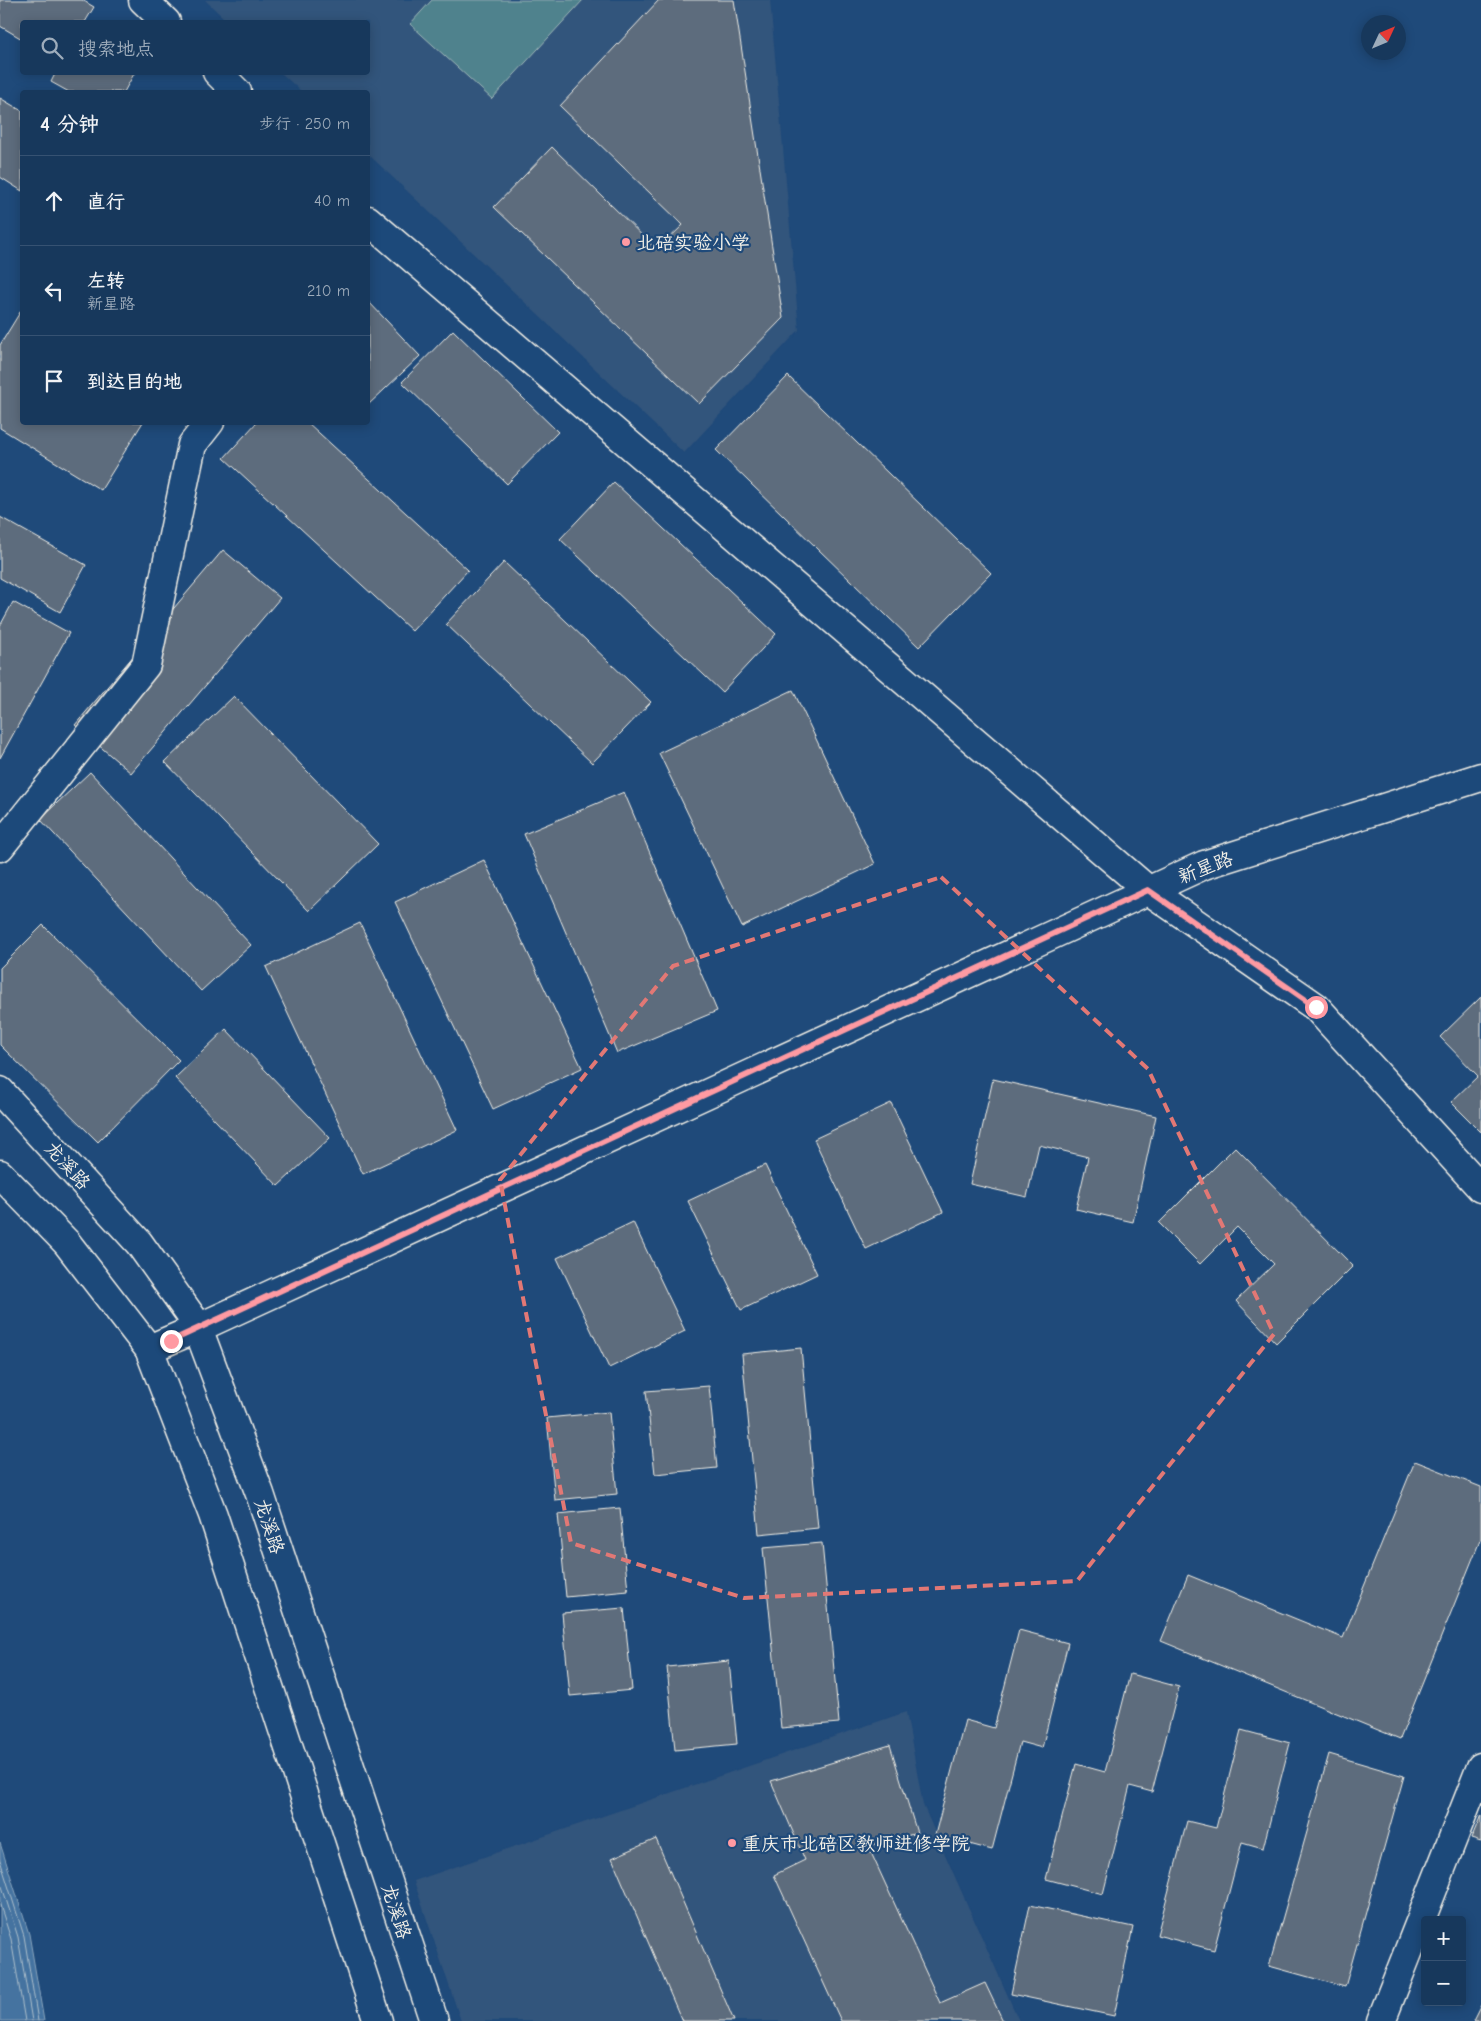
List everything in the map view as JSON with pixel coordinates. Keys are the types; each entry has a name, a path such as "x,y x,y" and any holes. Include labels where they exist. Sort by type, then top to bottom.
{"main road":[{"path":"143,0 164,20"},
{"path":"220,75 236,90"},
{"path":"370,223 1148,890 1316,1007 1481,1188"},
{"path":"0,847 146,665 192,445 208,425"},
{"name":"新星路","path":"149,1348 198,1328 1204,865 1481,777"},
{"name":"龙溪路","path":"0,1091 139,1243 196,1323 260,1494 434,2021"},
{"path":"0,1174 67,1243 149,1348 213,1515 378,2021"},
{"path":"1381,2021 1481,1767"}],"highlighted area":[{"path":"941,877 1148,1069 1274,1334 1077,1581 744,1598 571,1543 500,1180 673,966"}],"shaded area":[{"name":"北碚实验小学","path":"205,0 770,0 799,330 684,453 370,156 370,90 300,90 283,75 370,75 370,20 226,20"},
{"name":"重庆市北碚区教师进修学院","path":"906,1712 923,1805 1019,2021 461,2021 414,1881"}],"green space":[{"path":"432,0 583,0 492,99 410,24"}],"water":[{"path":"0,1843 29,1934 44,2021 0,2021"}],"building":[{"path":"0,0 82,0 94,7 86,20 20,20 20,38 0,26"},
{"path":"659,0 734,0 783,318 699,404 494,207 552,147 657,250 683,225 560,106"},
{"path":"54,75 133,75 125,90 65,90 51,82"},
{"path":"0,98 20,110 20,190 0,177"},
{"path":"370,303 420,356 370,403"},
{"path":"20,312 20,425 141,425 101,490 0,428 0,345"},
{"path":"453,330 558,432 507,484 402,382"},
{"path":"788,376 991,573 919,647 716,450"},
{"path":"254,425 310,425 468,570 412,631 224,458"},
{"path":"614,482 776,634 722,692 560,539"},
{"path":"0,517 86,565 60,612 0,578"},
{"path":"223,550 280,598 131,773 75,725"},
{"path":"504,562 651,702 592,763 446,624"},
{"path":"13,602 69,633 0,758 0,626"},
{"path":"793,690 875,864 742,927 659,753"},
{"path":"234,696 378,844 309,911 165,762"},
{"path":"90,772 251,945 201,991 40,819"},
{"path":"624,792 717,1011 617,1053 524,834"},
{"path":"484,860 582,1068 493,1109 395,902"},
{"path":"360,923 457,1130 363,1174 266,967"},
{"path":"43,925 179,1060 98,1142 0,1045 0,968"},
{"path":"1481,997 1481,1132 1451,1102 1478,1076 1440,1037"},
{"path":"226,1029 330,1138 278,1186 175,1078"},
{"path":"993,1079 1156,1116 1133,1222 1076,1209 1088,1157 1039,1145 1027,1197 970,1184"},
{"path":"891,1103 943,1212 866,1249 814,1139"},
{"path":"1235,1147 1353,1266 1276,1343 1236,1301 1274,1264 1237,1227 1200,1264 1159,1223"},
{"path":"765,1165 817,1274 741,1310 688,1201"},
{"path":"633,1222 685,1331 609,1368 557,1258"},
{"path":"801,1348 818,1528 759,1534 742,1354"},
{"path":"709,1386 717,1468 655,1474 646,1391"},
{"path":"609,1412 617,1494 555,1500 547,1418"},
{"path":"1415,1461 1481,1487 1481,1538 1400,1739 1161,1641 1188,1575 1343,1638"},
{"path":"620,1508 628,1591 566,1597 558,1514"},
{"path":"822,1543 839,1723 781,1728 763,1548"},
{"path":"624,1608 632,1690 570,1696 562,1613"},
{"path":"1019,1630 1068,1643 1042,1748 1020,1742 992,1850 935,1835 965,1720 994,1728"},
{"path":"729,1661 737,1744 675,1750 667,1667"},
{"path":"1130,1674 1179,1687 1152,1792 1130,1786 1103,1894 1046,1879 1076,1764 1105,1772"},
{"path":"1241,1730 1290,1743 1263,1848 1242,1842 1214,1950 1157,1935 1187,1821 1216,1828"},
{"path":"890,1745 917,1833 868,1846 940,2003 985,1983 1003,2021 841,2021 774,1875 805,1860 771,1781"},
{"path":"1329,1754 1404,1776 1345,1987 1269,1966"},
{"path":"1481,1815 1481,1842 1471,1839"},
{"path":"656,1839 734,2021 682,2021 612,1858"},
{"path":"1030,1905 1133,1927 1114,2016 1011,1994"},
{"path":"1481,2005 1481,2021 1473,2021"}],"place":[{"name":"北碚实验小学","path":"626,242"},
{"name":"重庆市北碚区教师进修学院","path":"732,1843"}],"route":[{"path":"171,1341 1148,890 1316,1007"}]}
